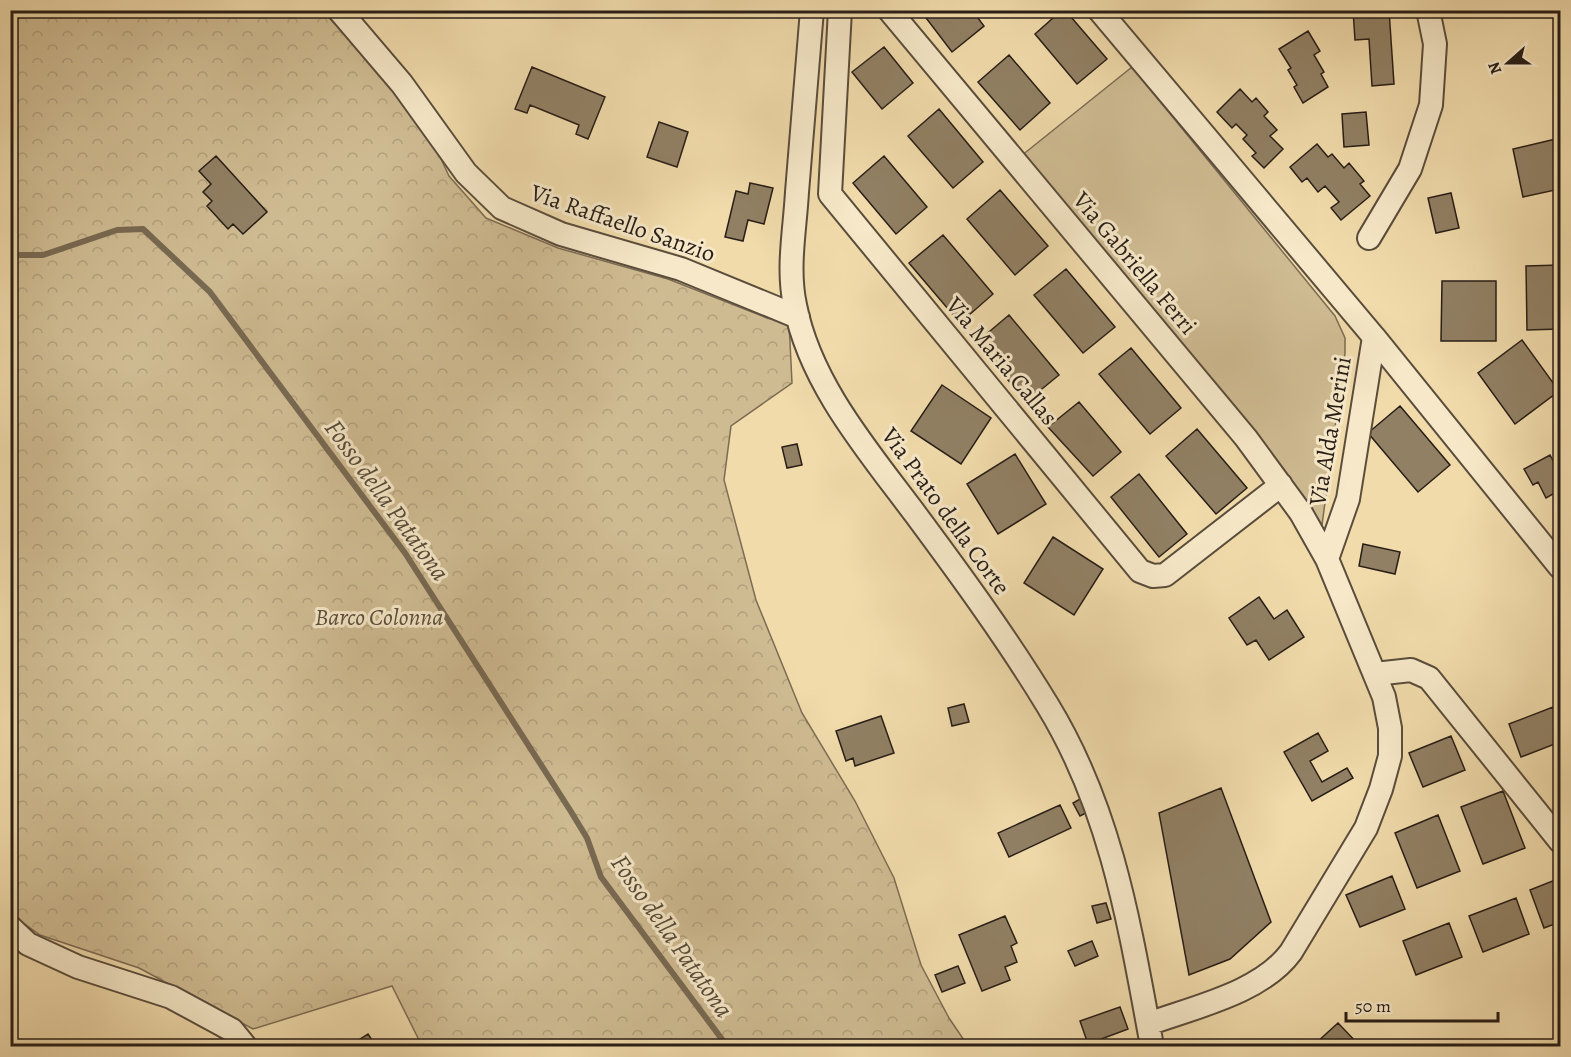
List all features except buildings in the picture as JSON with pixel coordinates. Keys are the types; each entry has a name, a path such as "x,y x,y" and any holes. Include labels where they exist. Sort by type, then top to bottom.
{"street":[{"name":"Via Raffaello Sanzio","path":"339,10 407,89 465,173 502,208 532,223 574,239 701,277 798,317"},
{"name":"Via Prato della Corte","path":"812,10 792,267 798,317 818,368 842,410 975,596 1049,707 1078,761 1097,806 1112,854 1152,1047"},
{"name":"Via Maria Callas","path":"840,10 830,194 1140,571 1153,576 1164,575 1281,485"},
{"name":"Via Gabriella Ferri","path":"888,10 1231,420 1281,485 1327,559"},
{"path":"1099,10 1374,337"},
{"path":"1369,238 1410,169 1431,105 1435,44 1428,10"},
{"name":"Via Alda Merini","path":"1327,559 1348,499 1374,337"},
{"name":"Via Alda Merini","path":"1374,337 1560,567"},
{"path":"1148,1024 1254,984 1274,972 1291,952 1366,828 1386,776 1390,756 1390,728 1386,703 1327,559"},
{"path":"1375,675 1411,670 1429,678 1560,841"},
{"path":"10,927 28,944 78,967 171,997 232,1030 245,1047"}],"green space":[{"name":"Barco Colonna","path":"10,11 323,11 423,120 449,176 486,218 558,248 668,279 767,318 789,322 792,383 731,426 724,480 756,600 802,713 855,801 894,878 921,965 949,1018 968,1046 422,1046 392,986 253,1029 139,968 40,935 12,915"},
{"path":"1132,67 1335,316 1345,338 1345,353 1322,525 1297,489 1021,156"}],"waterway":[{"name":"Fosso della Patatona","path":"10,255 43,255 117,230 143,229 210,292 405,553 587,838 601,877 727,1046"}]}
